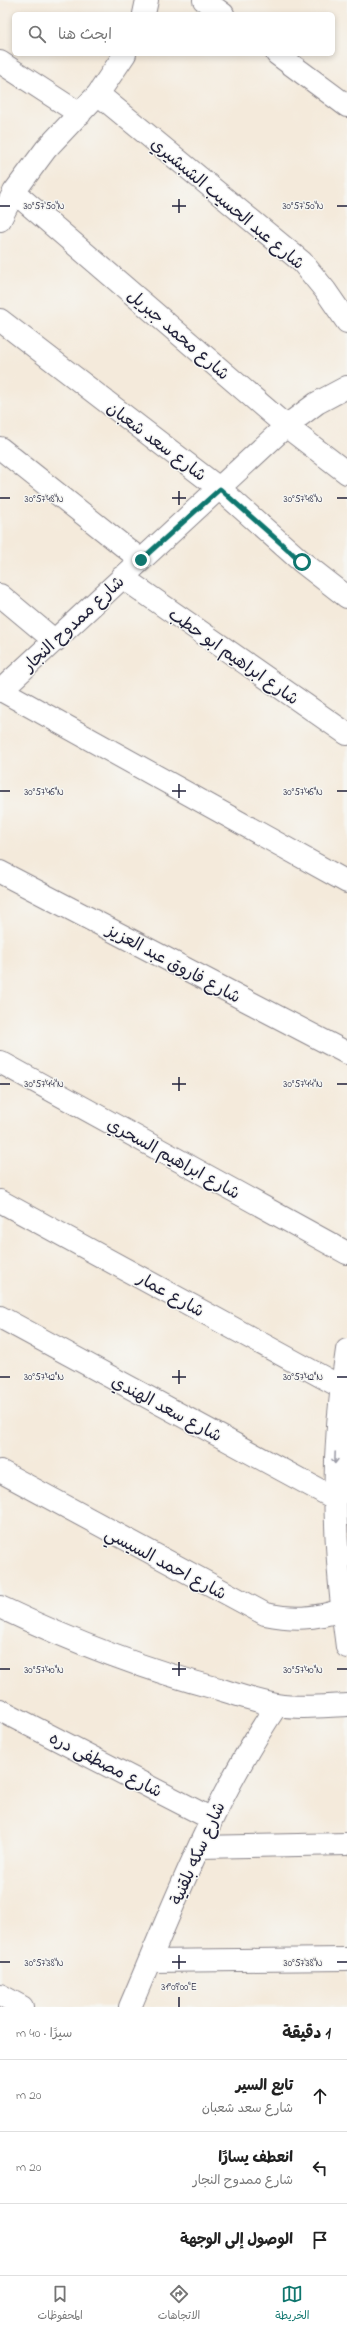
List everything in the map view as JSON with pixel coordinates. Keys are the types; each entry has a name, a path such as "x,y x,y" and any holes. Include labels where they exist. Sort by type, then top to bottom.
{"street":[{"path":"204,0 220,12"},
{"path":"0,220 14,192 46,149 98,94 124,56"},
{"path":"280,56 347,106"},
{"path":"0,62 80,114"},
{"name":"شارع عبد الحسيب الشبشيري","path":"98,94 302,262 325,290 347,322"},
{"name":"شارع محمد جبريل","path":"14,192 286,426 347,473"},
{"name":"شارع سعد شعبان","path":"0,320 220,489 302,562 347,597"},
{"name":"شارع ممدوح النجار","path":"0,691 122,577 220,489 286,426 317,403 347,386"},
{"path":"0,448 141,560"},
{"name":"شارع ابراهيم ابو حطب","path":"122,577 347,734"},
{"path":"0,595 55,641"},
{"path":"0,691 347,882"},
{"name":"شارع فاروق عبد العزيز","path":"0,872 347,1054"},
{"name":"شارع ابراهيم السحري","path":"0,1062 347,1253"},
{"name":"شارع عمار","path":"0,1201 341,1386"},
{"name":"شارع سعد الهندي","path":"0,1317 334,1498"},
{"path":"347,1350 341,1386 335,1454 334,1498 337,1559 347,1647"},
{"name":"شارع احمد السيسي","path":"0,1472 265,1614 291,1619 317,1617 342,1610"},
{"path":"0,1607 53,1632 126,1661 277,1705 316,1707 347,1705"},
{"name":"شارع سكه بلقنية","path":"130,2007 198,1847 250,1746 277,1705"},
{"name":"شارع مصطفى دره","path":"0,1710 212,1819"},
{"path":"198,1847 347,1844"},
{"path":"150,1961 347,1959"},
{"path":"0,1995 22,2007"}],"route":[{"path":"141,560 220,489 302,562"}]}
